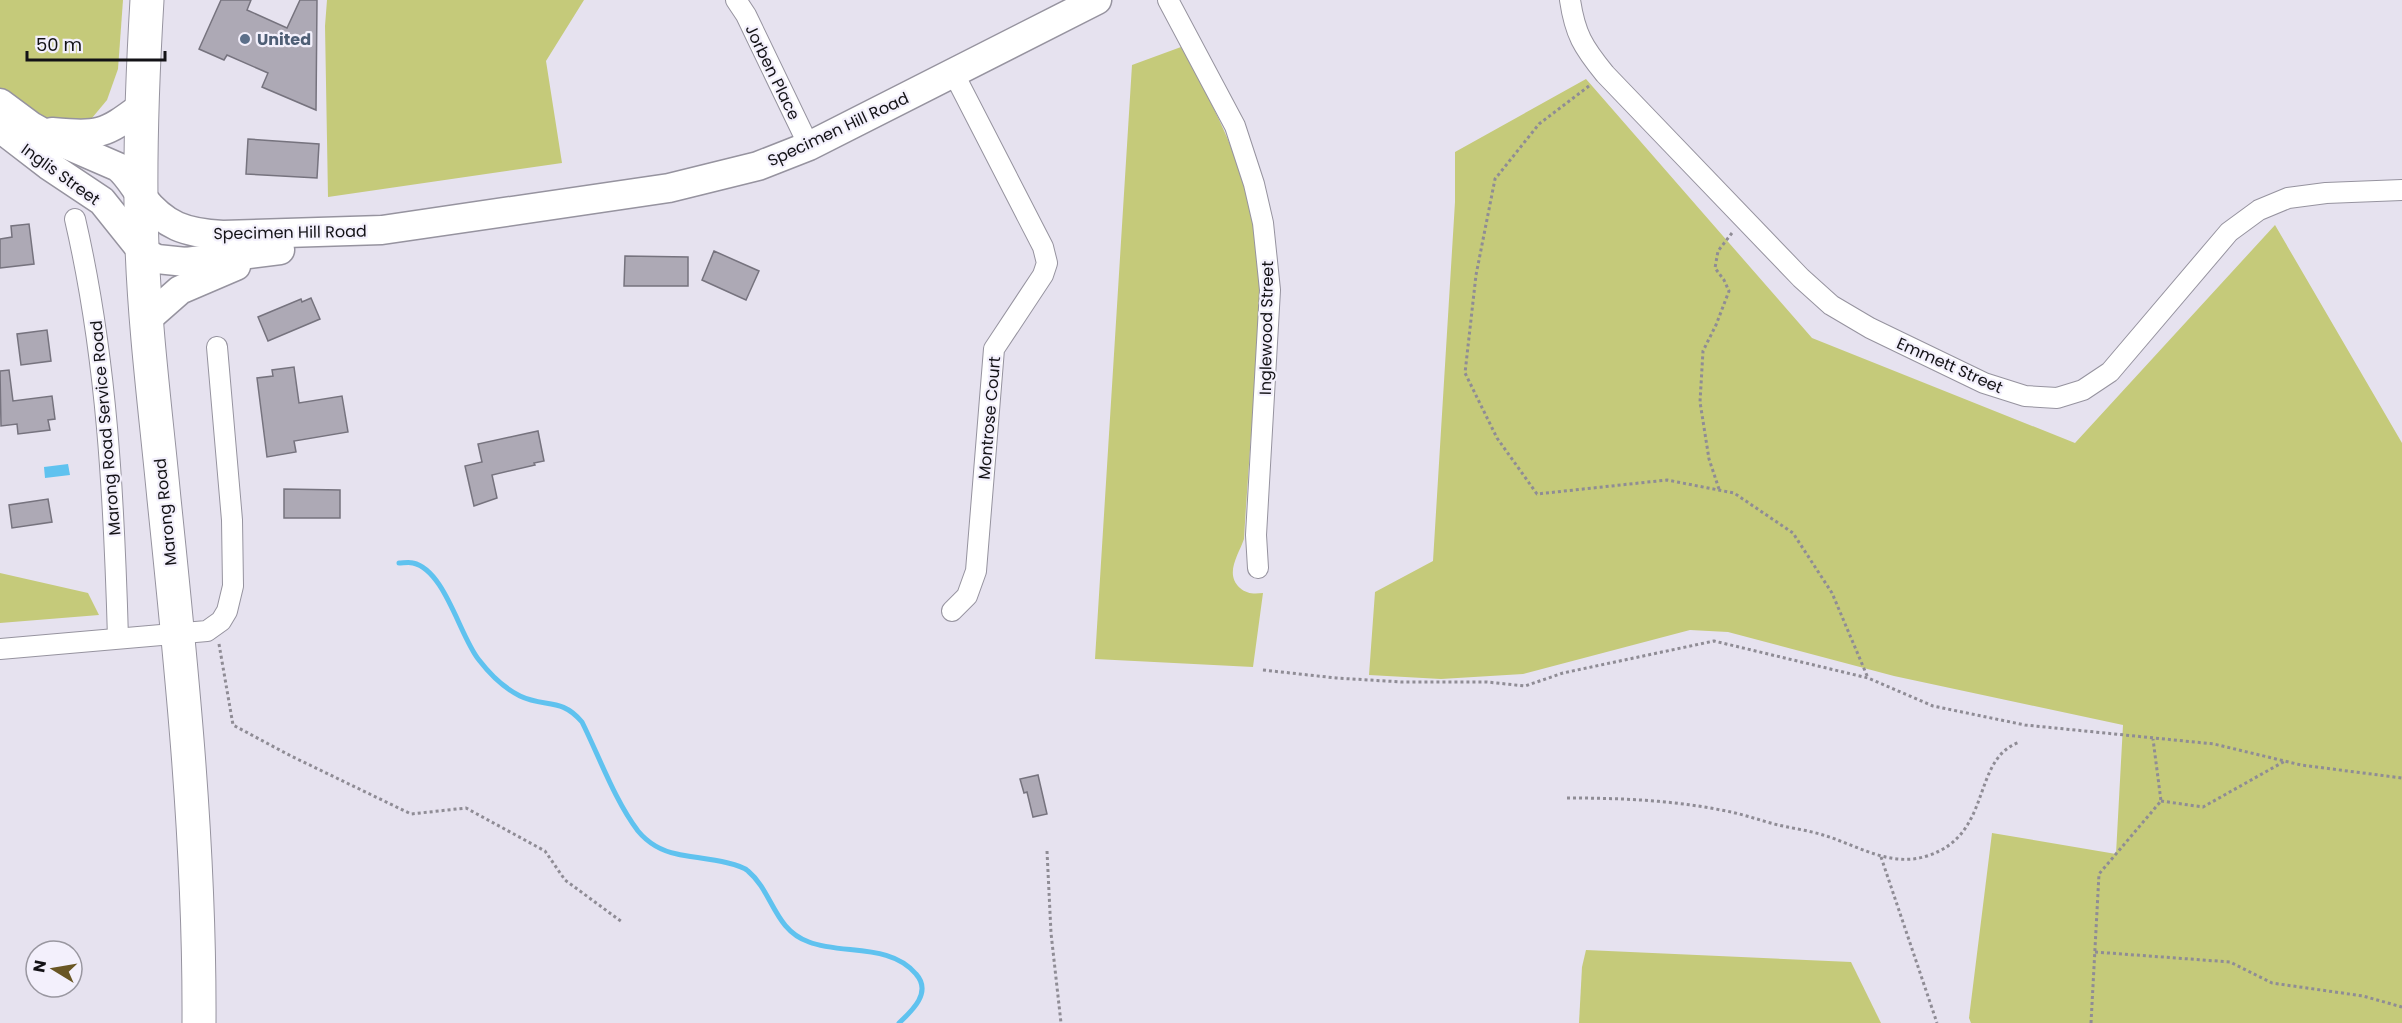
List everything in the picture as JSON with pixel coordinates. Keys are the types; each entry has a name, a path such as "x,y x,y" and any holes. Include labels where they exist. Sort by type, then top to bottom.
{"highway":[{"name":"Marong Road","path":"147,0 141,107 142,250 178,633 195,872 199,1023"}],"main road":[{"name":"Specimen Hill Road","path":"142,250 157,259 176,262 277,250 348,239 382,230 669,188 758,166 808,146 1097,0"},
{"path":"41,132 96,134 115,127 141,107"},
{"name":"Inglis Street","path":"3,121 41,132 74,149 118,167 140,195"},
{"name":"Inglis Street","path":"3,121 48,165 102,201 142,250"},
{"name":"Specimen Hill Road","path":"140,195 166,222 205,234 382,230"},
{"path":"147,319 167,299 184,288 277,250"}],"street":[{"name":"Jorben Place","path":"736,0 746,15 808,146"},
{"name":"Inglewood Street","path":"1168,0 1235,126 1254,184 1263,223 1270,290 1256,535 1258,568"},
{"name":"Emmett Street","path":"1570,0 1574,28 1588,53 1605,74 1801,278 1831,305 1869,328 1984,383 2025,396 2057,398 2083,390 2110,372 2229,232 2259,210 2288,198 2326,193 2402,190"},
{"name":"Montrose Court","path":"952,611 967,596 976,571 994,349 1043,275 1047,263 1042,247 954,74"},
{"name":"Marong Road Service Road","path":"75,219 88,278 103,383 115,527 118,638"},
{"path":"0,649 207,631 216,626 228,611 233,586 232,520 217,347"}],"path":[{"path":"1605,74 1539,124 1494,179 1476,275 1465,373 1497,438 1537,494 1667,480 1734,493 1793,533 1832,592 1868,678"},
{"path":"1720,490 1709,459 1700,402 1703,351 1729,291 1715,268 1718,251 1744,218"},
{"path":"216,626 233,725 411,814 466,808 545,851 565,880 622,922"},
{"path":"1263,670 1336,678 1402,682 1487,682 1525,686 1563,673 1714,641 1868,678 1933,706 2025,725 2214,744 2285,761 2402,778"},
{"path":"2091,1023 2099,874 2161,801 2153,739"},
{"path":"1567,798 1657,801 1723,810 1814,832 1881,857 1896,860 1928,856 1955,840 1967,828 1975,813 1994,761 2008,747 2020,742"},
{"path":"2161,801 2203,807 2285,761"},
{"path":"1047,851 1061,1023"},
{"path":"1881,857 1937,1023"},
{"path":"2095,952 2230,962 2272,983 2363,996 2402,1007"}],"green space":[{"path":"0,0 123,0 118,69 107,100 92,118 78,123 41,118 0,88"},
{"path":"327,0 584,0 546,61 562,163 328,197 325,26"},
{"path":"1181,47 1219,120 1240,171 1248,197 1258,251 1259,317 1244,539 1233,570 1233,577 1240,588 1251,593 1263,593 1253,667 1095,659 1132,65"},
{"path":"1586,79 1812,338 2075,443 2275,225 2402,443 2402,1023 1971,1023 1969,1018 1992,833 2116,854 2123,725 1894,676 1728,632 1690,630 1523,674 1441,679 1369,675 1375,592 1433,561 1455,202 1455,152"},
{"path":"0,573 88,593 99,615 0,623"},
{"path":"1586,950 1851,962 1881,1023 1579,1023 1582,967"}],"water":[{"path":"68,464 70,475 45,478 44,467"}],"building":[{"path":"221,0 251,0 247,10 287,28 300,0 317,0 316,110 262,87 268,73 227,55 224,60 199,49"},
{"path":"248,139 319,144 317,178 246,174"},
{"path":"29,224 34,264 0,268 0,239 12,237 11,226"},
{"path":"714,251 759,271 746,300 702,280"},
{"path":"625,256 688,257 688,286 624,286"},
{"path":"311,298 320,319 268,341 258,317 301,299 302,302"},
{"path":"47,330 51,361 21,365 17,334"},
{"path":"294,367 299,403 342,396 348,432 294,441 296,452 267,457 257,378 273,376 272,370"},
{"path":"9,370 13,401 52,396 55,419 48,420 50,430 18,434 17,424 1,426 0,371"},
{"path":"538,431 544,461 492,475 497,498 474,506 465,466 482,462 478,444"},
{"path":"284,489 340,490 340,518 284,518"},
{"path":"48,499 52,522 12,528 9,505"},
{"path":"1038,775 1047,814 1033,817 1027,792 1024,793 1020,779"}],"waterway":[{"path":"399,563 413,563 424,568 434,578 451,606 472,650 497,680 508,689 529,700 567,709 582,722 622,806 646,839 671,853 725,862 748,871 763,889 781,920 797,936 822,946 866,951 893,958 905,964 916,974 922,987 919,1000 899,1023"}],"place":[{"name":"United","path":"245,39"}]}
